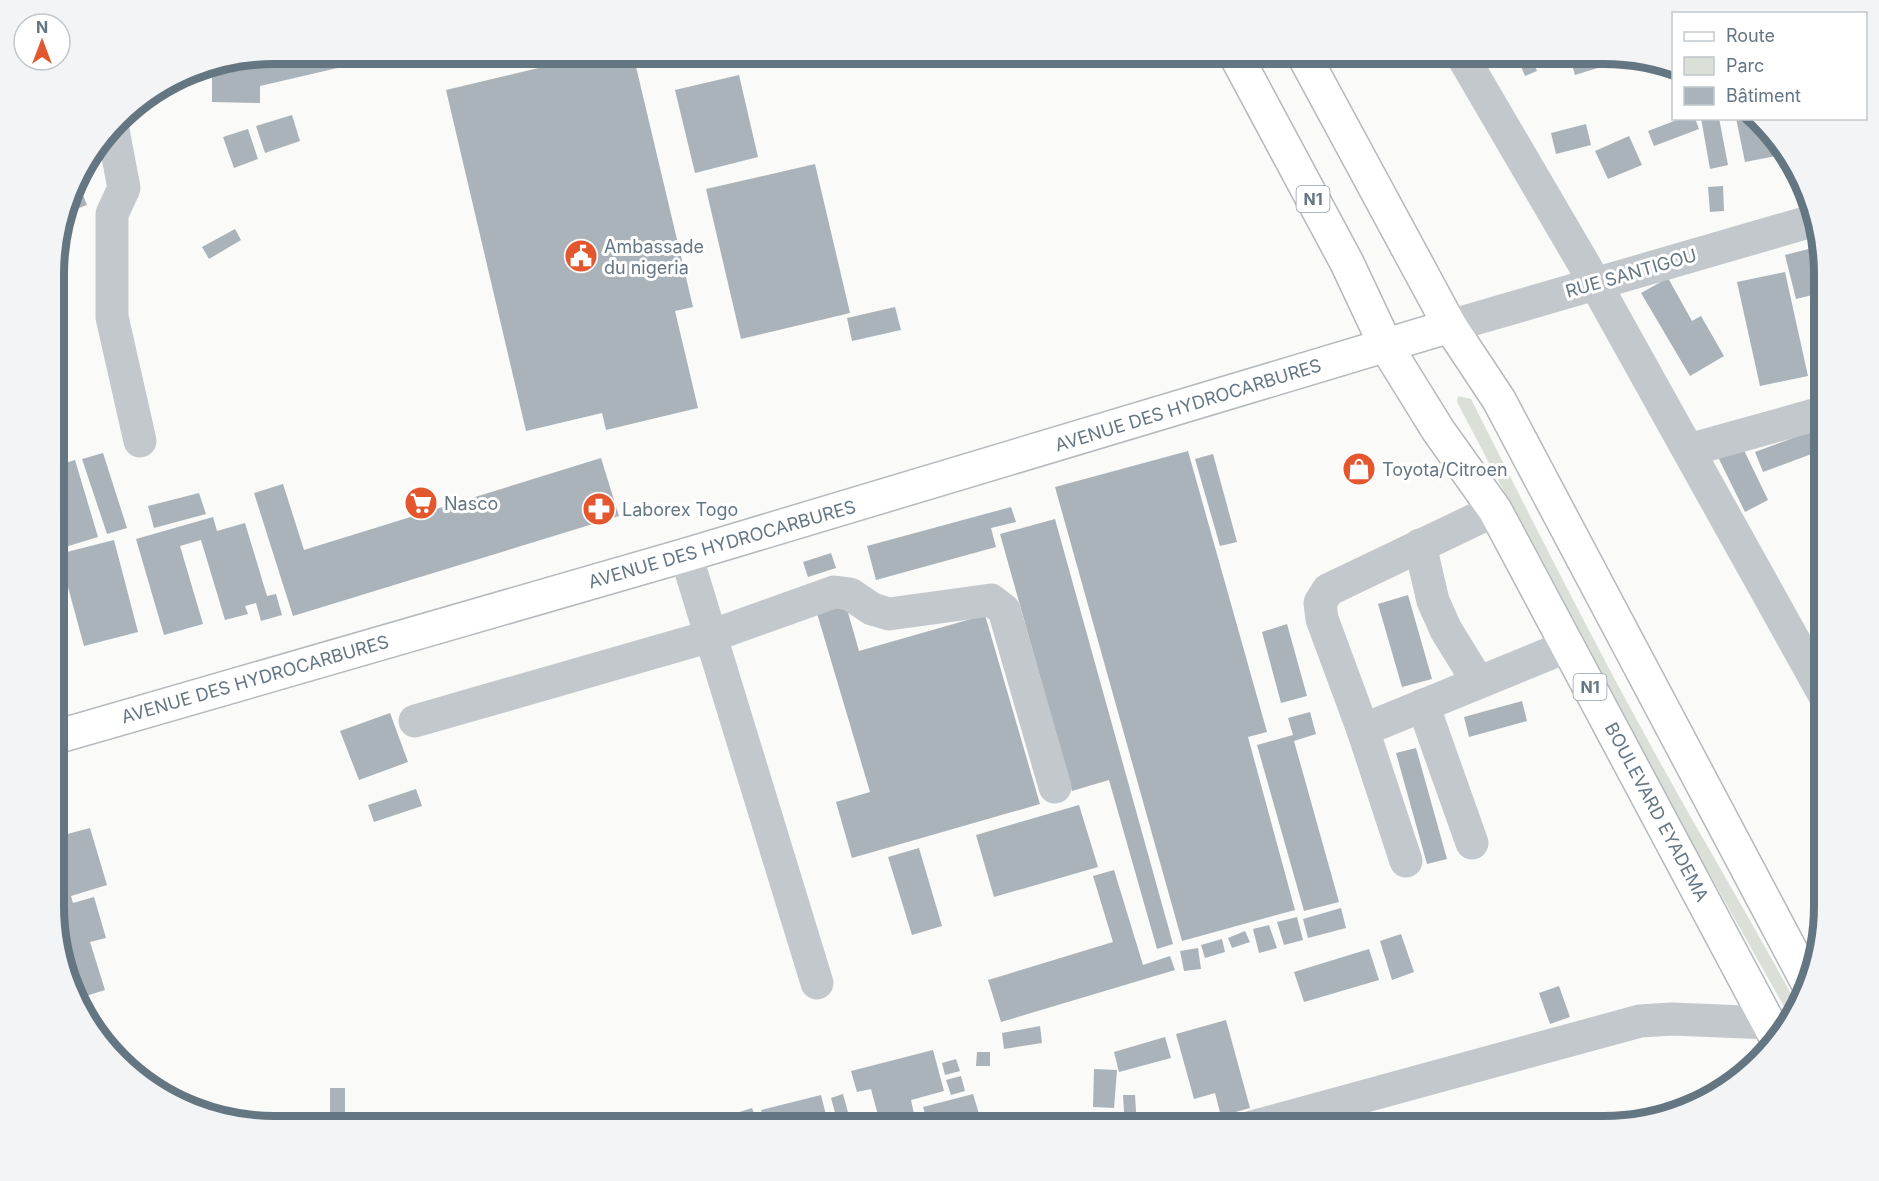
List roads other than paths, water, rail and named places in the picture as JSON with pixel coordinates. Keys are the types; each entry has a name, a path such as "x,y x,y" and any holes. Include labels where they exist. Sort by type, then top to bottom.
{"main road":[{"name":"BOULEVARD EYADEMA","path":"1241,64 1347,263 1386,346 1438,430 1495,510 1773,1031"},
{"path":"1309,64 1450,326 1499,400 1803,974"},
{"name":"AVENUE DES HYDROCARBURES","path":"64,735 686,555 1450,326"}],"street":[{"path":"1467,64 1595,283 1814,676"},
{"path":"115,139 124,188 112,214 112,317 140,441"},
{"name":"RUE SANTIGOU","path":"1450,326 1807,222"},
{"path":"1689,450 1814,415"},
{"path":"1406,861 1363,730 1322,619 1320,603 1328,590 1495,510"},
{"path":"1420,545 1433,601 1446,630 1478,682"},
{"path":"686,555 817,983"},
{"path":"415,722 711,636 834,592 850,594 872,609 889,614 991,600 1004,610 1055,787"},
{"path":"1363,730 1568,646"},
{"path":"1423,705 1472,843"},
{"path":"1292,1116 1640,1021 1672,1019 1773,1031"}],"place":[{"name":"Ambassade du nigeria","path":"581,256"},
{"name":"Toyota/Citroen","path":"1359,469"},
{"name":"Nasco","path":"421,503"},
{"name":"Laborex Togo","path":"599,509"}]}
